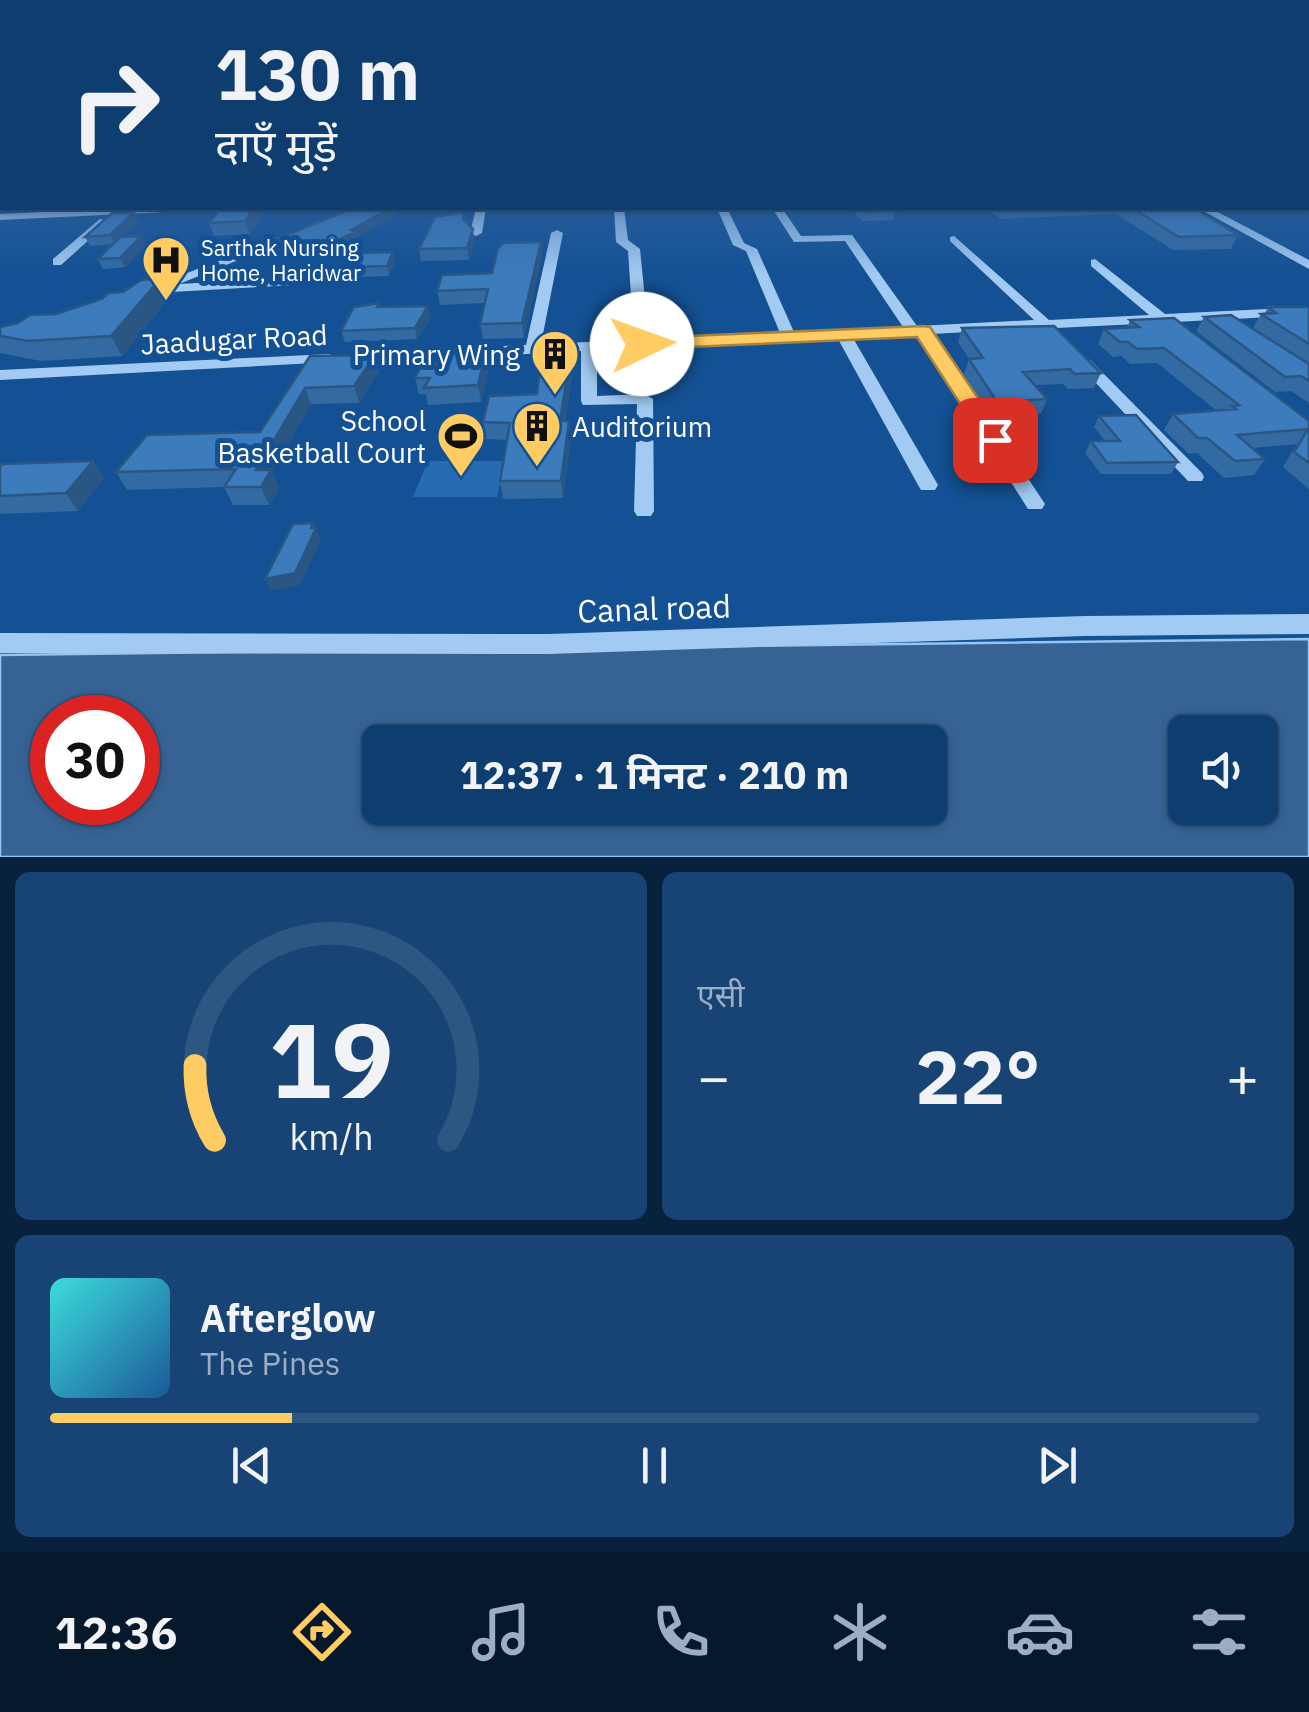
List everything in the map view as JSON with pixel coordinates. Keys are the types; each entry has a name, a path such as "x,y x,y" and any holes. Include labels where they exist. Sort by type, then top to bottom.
{"street":[{"path":"2,218 139,210"},
{"path":"476,233 481,210"},
{"path":"620,210 622,242 634,249 642,344"},
{"path":"723,210 739,245 751,249 789,336"},
{"path":"778,210 798,240 848,237 919,331 1035,504"},
{"path":"1208,210 1309,265"},
{"path":"56,262 116,211"},
{"path":"121,300 300,232"},
{"path":"533,349 556,233"},
{"path":"954,239 1060,338"},
{"path":"1095,263 1177,330"},
{"path":"156,288 341,279"},
{"name":"Jaadugar Road","path":"0,375 1309,311"},
{"path":"1218,314 1248,336"},
{"path":"843,334 928,485"},
{"path":"589,346 589,401 645,400 644,511"},
{"path":"1073,351 1195,477"},
{"name":"Canal road","path":"0,643 549,644 1085,626 1309,624"}],"shaded area":[{"name":"School Basketball Court","path":"428,461 505,461 497,497 413,497"},
{"path":"1309,639 1309,857 0,857 0,655"}],"building":[{"path":"219,210 253,210 245,221 209,223"},
{"path":"348,210 386,210 351,230 356,232 313,251 272,241"},
{"path":"1135,210 1197,210 1238,235 1179,237"},
{"path":"134,212 110,235 85,237 112,213"},
{"path":"464,212 463,219 473,229 467,248 419,249 435,217"},
{"path":"141,236 120,258 98,259 120,237"},
{"path":"541,242 522,323 480,324 488,289 437,291 442,275 492,273 503,243"},
{"path":"393,252 387,266 352,267 359,253"},
{"path":"161,278 111,336 28,341 0,336 0,327 30,315 56,314 102,299 108,293 123,292 141,280"},
{"path":"379,303 377,307 428,306 415,328 341,331 354,307"},
{"path":"1268,307 1309,307 1309,344 1261,314 1276,313"},
{"path":"1231,315 1309,364 1309,381 1301,376 1285,377 1204,317"},
{"path":"1174,318 1309,421 1309,463 1294,452 1308,429 1237,435 1265,459 1235,461 1207,438 1198,438 1173,414 1236,409 1232,406 1239,405 1164,348 1137,349 1104,329 1139,327 1130,320"},
{"path":"1054,326 1101,373 1074,374 1070,369 1023,372 1047,399 997,402 969,359 983,358 962,328"},
{"path":"573,339 560,421 569,421 561,481 500,481 510,423 483,422 489,396 537,394 543,341"},
{"path":"486,351 478,385 424,388 430,378 415,378 426,355"},
{"path":"375,355 354,386 305,388 256,470 271,470 261,487 224,487 236,469 116,472 147,435 260,432 310,356"},
{"path":"1136,415 1178,462 1107,463 1091,441 1120,441 1099,416"},
{"path":"93,461 66,493 0,496 2,464"},
{"path":"313,523 311,528 316,528 295,573 265,579 293,524"}],"place":[{"name":"Sarthak Nursing Home, Haridwar","path":"166,302"},
{"name":"Primary Wing","path":"555,396"},
{"name":"Auditorium","path":"537,468"},
{"name":"School Basketball Court","path":"461,478"}],"route":[{"path":"642,344 923,331 995,440"}]}
